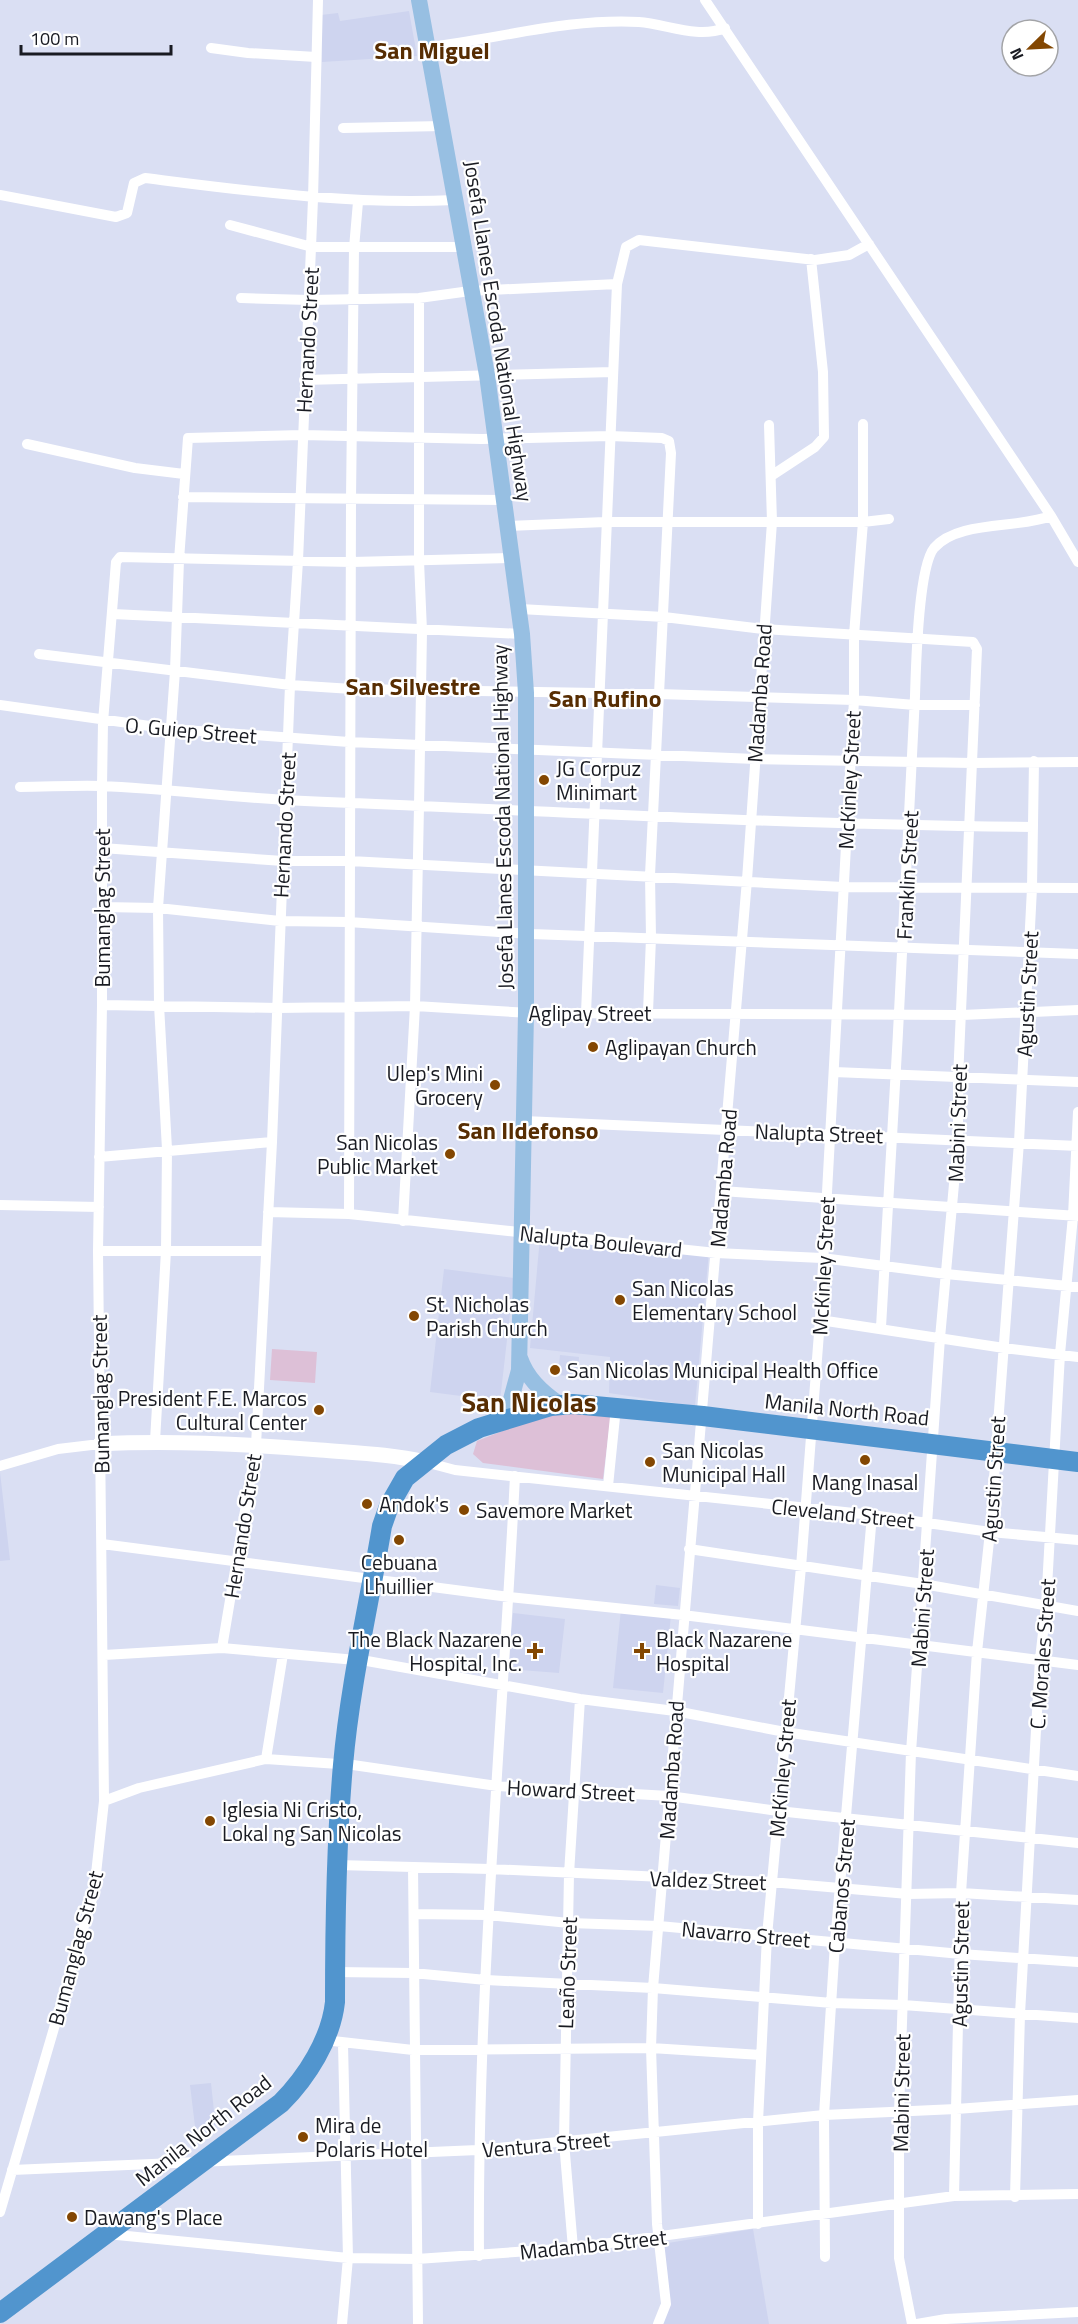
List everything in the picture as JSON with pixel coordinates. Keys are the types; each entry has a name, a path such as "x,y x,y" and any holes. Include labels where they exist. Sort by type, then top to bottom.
{"highway":[{"name":"Manila North Road","path":"0,2313 237,2137 290,2094 333,2042 337,1865 343,1764 357,1660 382,1526 389,1506 405,1478 446,1445 490,1424 530,1410 561,1405 616,1407 703,1416 1078,1462"}],"main road":[{"name":"Josefa Llanes Escoda National Highway","path":"420,0 470,291 487,375 520,609 526,693 526,1013 518,1377 510,1402 490,1424"},
{"name":"Josefa Llanes Escoda National Highway","path":"519,1354 532,1380 548,1397 561,1405"}],"street":[{"name":"Hernando Street","path":"222,1648 256,1445 272,1142 290,685 312,247 318,0"},
{"path":"705,0 1051,516 1078,562"},
{"path":"428,46 578,24 640,22 704,33 725,28"},
{"path":"211,48 248,53 316,57"},
{"path":"343,129 443,126"},
{"path":"0,195 116,217 127,213 134,183 145,178 314,199 358,202 456,200"},
{"path":"349,1214 348,922 349,742 352,689 351,499 354,248 358,202"},
{"path":"230,225 312,247 463,247"},
{"path":"586,1013 593,812 599,753 598,693 604,613 605,522 617,284 626,247 634,240 811,259 849,255 869,243"},
{"path":"771,476 815,447 824,437 823,372 811,259"},
{"path":"241,298 309,300 419,298 470,291 617,284"},
{"path":"402,1221 415,1006 417,926 418,744 422,631 419,561 419,298"},
{"path":"304,380 613,372"},
{"name":"McKinley Street","path":"758,2224 760,2055 767,1936 801,1567 803,1508 820,1320 831,1134 854,700 854,635 863,522 863,424"},
{"name":"Madamba Road","path":"658,2324 666,2304 659,2238 654,2134 651,2048 653,1988 752,820 763,629 772,522 769,425"},
{"path":"155,1441 166,1251 167,1149 159,1005 158,908 175,671 186,441 190,436 495,438 610,436 662,438 669,441 671,453 664,617 654,753 648,1012"},
{"path":"27,444 146,470 184,474"},
{"path":"183,497 504,500"},
{"name":"Franklin Street","path":"881,1327 897,1076 918,639 927,566 930,554 940,542 970,530 1031,522 1051,516"},
{"path":"508,526 605,522 863,522 889,519"},
{"name":"Bumanglag Street","path":"0,2212 94,1892 104,1801 98,1251 102,1005 102,786 103,722 116,562 120,557 179,560"},
{"path":"179,560 352,562 513,558"},
{"path":"520,609 664,617 763,629 918,639"},
{"path":"112,614 422,631 522,634"},
{"name":"Mabini Street","path":"912,2324 900,2271 899,2203 899,2113 911,1752 940,1338 958,1140 958,1078 966,887 971,826 977,649 973,642 918,639"},
{"path":"39,654 290,685 352,689 658,694 854,700 915,705 975,705"},
{"name":"O. Guiep Street","path":"0,705 103,722 349,742 526,747 599,753 654,753 755,759 913,763 1078,762"},
{"name":"Agustin Street","path":"954,2196 961,1893 977,1652 990,1532 1015,1212 1032,888 1034,761"},
{"path":"20,787 102,786 286,800 526,812 593,812 846,823 1033,826"},
{"path":"102,848 283,861 350,861 747,880 843,887 1078,888"},
{"path":"102,908 158,908 280,921 348,922 525,934 1078,954"},
{"name":"Aglipay Street","path":"102,1005 278,1008 415,1006 526,1013 900,1015 1024,1014 1078,1010"},
{"path":"834,1072 1078,1082"},
{"name":"C. Morales Street","path":"1015,2197 1020,2014 1032,1839 1040,1659 1046,1606 1060,1354 1073,1286 1078,1112"},
{"name":"Nalupta Street","path":"524,1121 1077,1146"},
{"path":"99,1157 167,1149 272,1142"},
{"path":"722,1191 890,1205 1076,1216"},
{"path":"0,1205 99,1208"},
{"name":"Nalupta Boulevard","path":"268,1212 349,1214 717,1253 822,1258 946,1274 1073,1286"},
{"path":"98,1251 266,1251"},
{"path":"820,1320 881,1327 1004,1348 1078,1356"},
{"path":"608,1486 616,1407"},
{"path":"0,1466 58,1449 155,1441 256,1445 400,1456 425,1462"},
{"name":"Cleveland Street","path":"425,1462 455,1470 872,1515 990,1532 1078,1540"},
{"path":"479,2256 478,2150 490,1869 504,1686 515,1476"},
{"name":"Cabanos Street","path":"825,2257 824,2115 835,1943 872,1515"},
{"path":"102,1544 509,1597 683,1615 918,1647 1078,1665"},
{"path":"689,1549 923,1584 1078,1611"},
{"path":"104,1655 222,1648 357,1660 580,1699 675,1711 785,1732 1078,1776"},
{"path":"266,1759 283,1654"},
{"name":"Leaño Street","path":"573,2248 564,2142 565,2048 569,1874 580,1699"},
{"name":"Howard Street","path":"104,1801 139,1788 266,1759 343,1764 497,1786 669,1796 778,1811 1078,1843"},
{"name":"Valdez Street","path":"337,1865 490,1869 771,1882 908,1894 961,1893 1078,1900"},
{"path":"413,1867 413,2050 417,2153 418,2324"},
{"name":"Navarro Street","path":"414,1914 659,1926 961,1954 1078,1962"},
{"path":"335,1972 413,1973 486,1980 653,1988 832,2003 903,2005 1078,2018"},
{"path":"342,2324 348,2258 345,2156 333,2042 413,2050 651,2048 760,2055"},
{"name":"Ventura Street","path":"12,2170 478,2150 824,2115 899,2113 1078,2100"},
{"name":"Madamba Street","path":"107,2234 348,2258 417,2259 573,2248 659,2238 825,2212 954,2196 1015,2197 1078,2194"},
{"path":"917,2324 946,2319 1078,2312"}],"shaded area":[{"path":"409,11 417,56 322,62 321,15 338,13 340,21"},
{"name":"San Nicolas Elementary School","path":"540,1237 709,1251 695,1406 609,1393 610,1357 530,1348"},
{"path":"444,1269 514,1278 500,1401 430,1392"},
{"path":"272,1349 317,1352 315,1383 270,1380"},
{"path":"560,1355 579,1357 578,1377 558,1375"},
{"path":"570,1411 611,1414 603,1479 483,1463 473,1454 477,1441 515,1426"},
{"path":"0,1472 10,1560 0,1561"},
{"path":"656,1585 680,1588 678,1606 654,1604"},
{"name":"Black Nazarene Hospital","path":"621,1609 671,1615 663,1693 613,1688"},
{"name":"The Black Nazarene Hospital, Inc.","path":"513,1613 565,1619 559,1673 507,1669"},
{"path":"211,2083 216,2130 197,2143 190,2085"},
{"path":"753,2229 769,2324 660,2324 662,2244"}],"place":[{"name":"JG Corpuz Minimart","path":"544,780"},
{"name":"Aglipayan Church","path":"593,1047"},
{"name":"Ulep's Mini Grocery","path":"495,1085"},
{"name":"San Nicolas Public Market","path":"450,1154"},
{"name":"San Nicolas Elementary School","path":"620,1300"},
{"name":"St. Nicholas Parish Church","path":"414,1316"},
{"name":"San Nicolas Municipal Health Office","path":"555,1370"},
{"name":"President F.E. Marcos Cultural Center","path":"319,1410"},
{"name":"Mang Inasal","path":"865,1460"},
{"name":"San Nicolas Municipal Hall","path":"650,1462"},
{"name":"Andok's","path":"367,1504"},
{"name":"Savemore Market","path":"464,1510"},
{"name":"Cebuana Lhuillier","path":"399,1540"},
{"name":"The Black Nazarene Hospital, Inc.","path":"535,1651"},
{"name":"Black Nazarene Hospital","path":"642,1651"},
{"name":"Iglesia Ni Cristo, Lokal ng San Nicolas","path":"210,1821"},
{"name":"Mira de Polaris Hotel","path":"303,2137"},
{"name":"Dawang's Place","path":"72,2217"}],"district":[{"name":"San Miguel","path":"432,50"},
{"name":"San Silvestre","path":"413,686"},
{"name":"San Rufino","path":"605,698"},
{"name":"San Ildefonso","path":"528,1130"},
{"name":"San Nicolas","path":"529,1401"}]}
